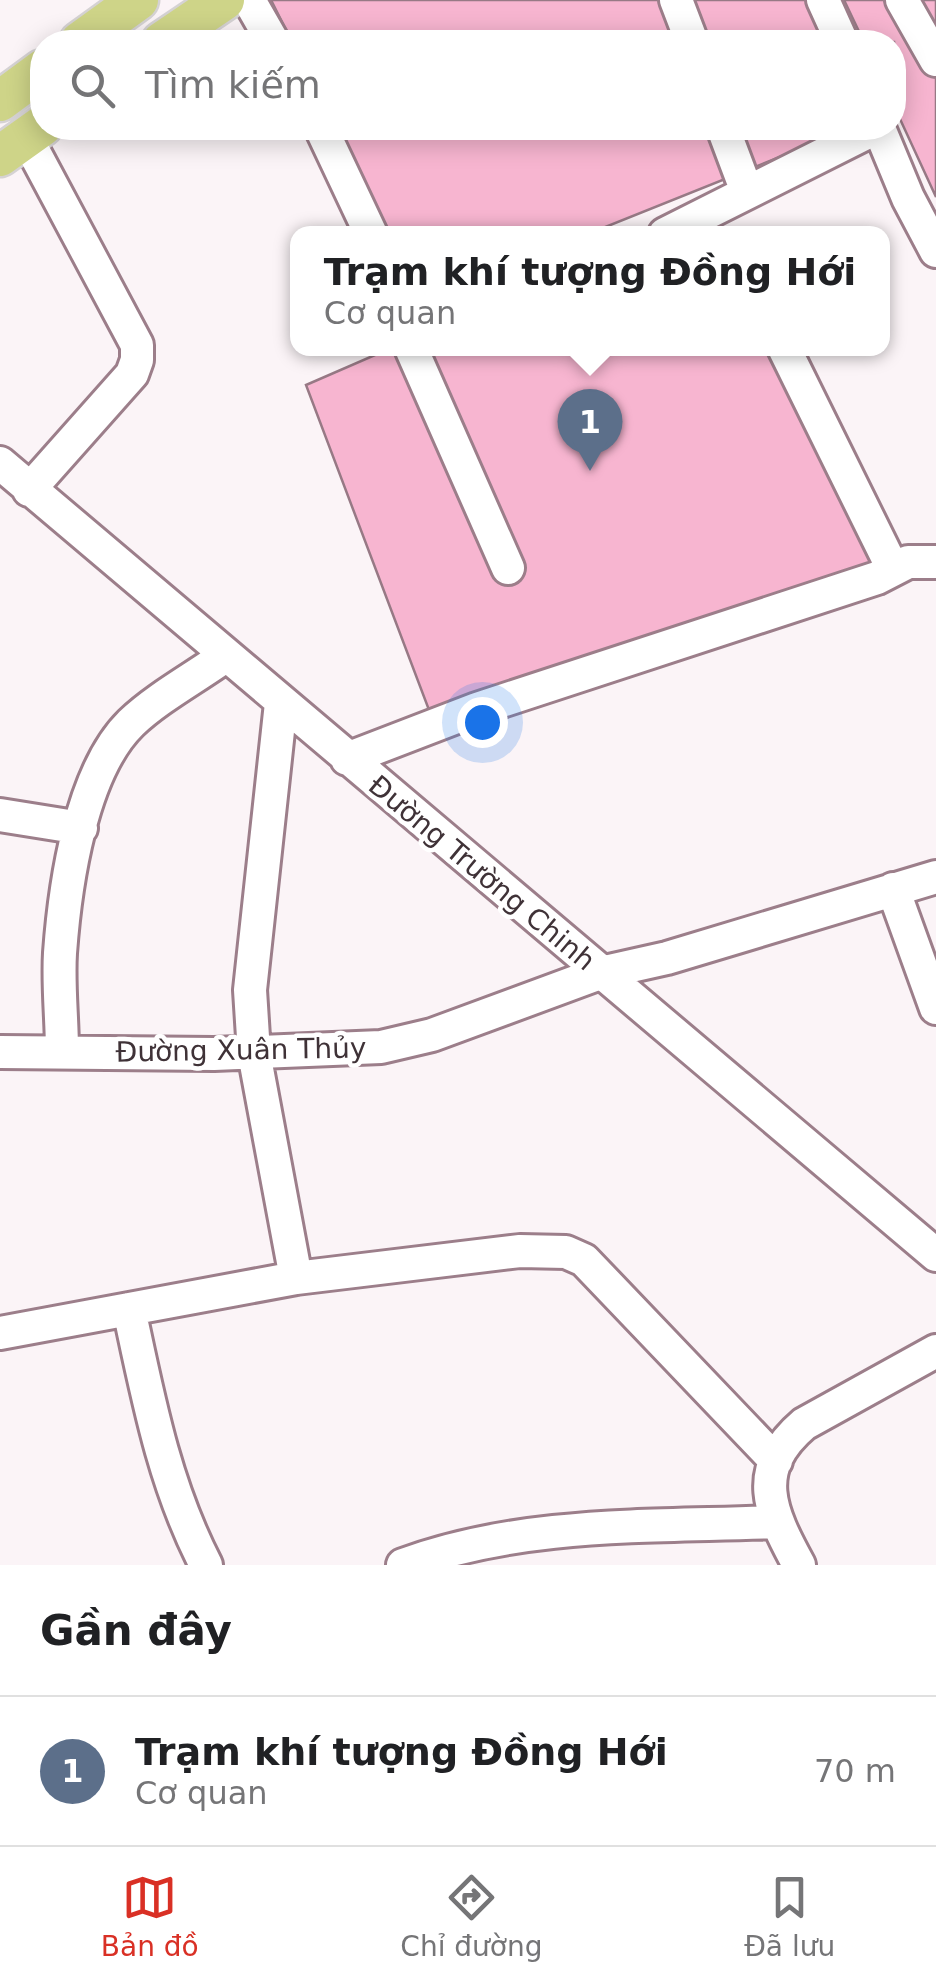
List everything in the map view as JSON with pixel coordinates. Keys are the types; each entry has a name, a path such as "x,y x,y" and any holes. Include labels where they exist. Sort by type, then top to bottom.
{"main road":[{"path":"97,30 138,0"},
{"path":"180,30 224,0"},
{"path":"0,101 30,79"}],"street":[{"path":"248,0 266,30"},
{"path":"676,0 687,30"},
{"path":"823,0 837,30"},
{"path":"902,0 936,60"},
{"path":"23,140 137,344 132,374 28,490"},
{"path":"327,140 367,226"},
{"path":"728,140 747,192"},
{"path":"681,226 853,140"},
{"path":"883,140 936,251"},
{"path":"886,140 904,166"},
{"path":"415,356 508,568"},
{"path":"788,356 893,569"},
{"name":"Đường Trường Chinh","path":"0,463 936,1255"},
{"path":"347,759 477,710 823,596 908,562 936,562"},
{"path":"62,1052 60,954 85,808 106,757 131,723 225,656"},
{"path":"281,703 250,990 254,1053 296,1278"},
{"path":"0,815 81,828"},
{"name":"Đường Xuân Thủy","path":"0,1052 254,1053 381,1048 432,1035 600,973 667,958 936,876"},
{"path":"893,889 936,1008"},
{"path":"0,1333 296,1278 520,1251 566,1252 584,1260 776,1461"},
{"path":"130,1309 159,1448 187,1528 206,1565"},
{"path":"798,1565 772,1512 770,1471 787,1439 804,1424 936,1351"},
{"path":"403,1565 447,1549 547,1532 776,1522"}],"building":[{"path":"271,0 812,0 826,30 286,30"},
{"path":"844,0 936,0 936,197 906,132 906,30 858,30"},
{"path":"342,140 822,140 608,226 386,226"},
{"path":"373,356 777,356 888,557 429,710 306,385"}],"place":[{"name":"Trạm khí tượng Đồng Hới","path":"590,471"}]}
